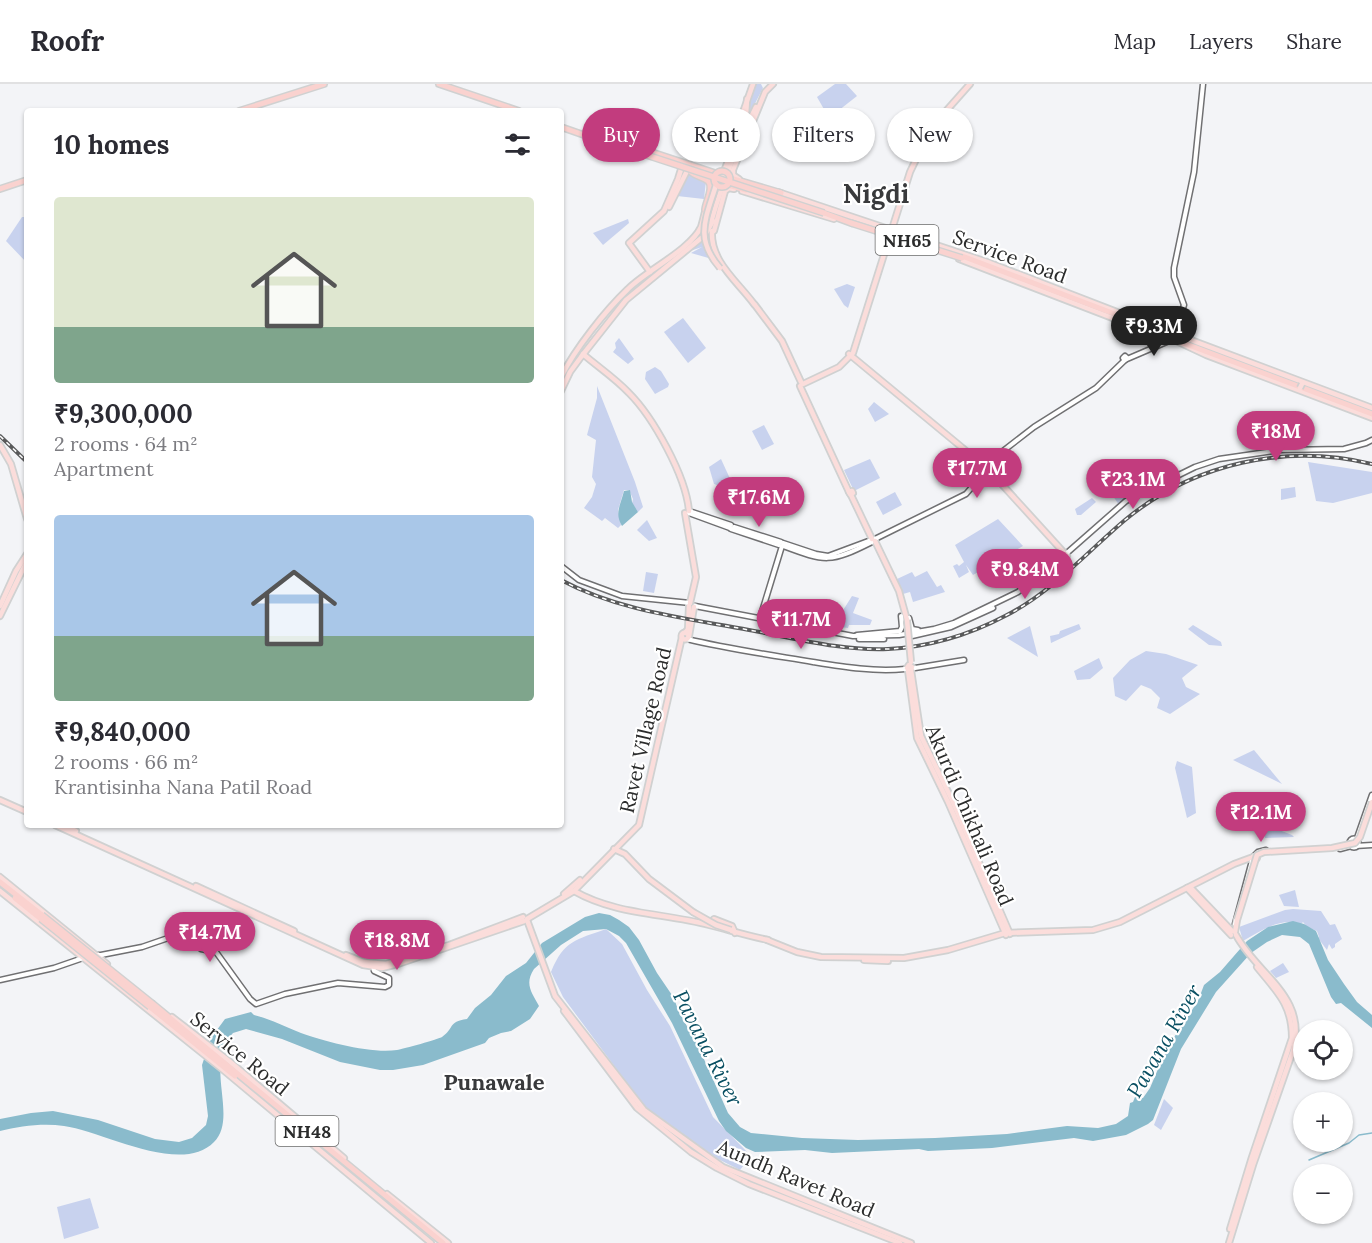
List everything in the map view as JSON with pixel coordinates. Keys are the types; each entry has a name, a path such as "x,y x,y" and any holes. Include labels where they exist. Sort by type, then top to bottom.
{"highway":[{"path":"241,108 316,84"},
{"path":"248,108 324,84"},
{"path":"433,84 503,108"},
{"path":"439,84 510,108"},
{"name":"NH65","path":"564,127 582,133"},
{"name":"NH65","path":"660,159 987,266 1372,414"},
{"path":"660,160 710,183 705,210"},
{"name":"NH65","path":"660,161 684,172"},
{"path":"684,172 702,168 725,187 777,196"},
{"path":"684,172 716,178 726,171 732,177 777,196"},
{"path":"725,187 732,177"},
{"path":"0,188 24,180"},
{"name":"NH65","path":"963,258 987,266"},
{"name":"NH48","path":"1,882 39,917 203,1047 438,1243"},
{"name":"NH48","path":"225,1065 336,1161 431,1237 445,1243"}],"main road":[{"path":"683,247 701,227 716,178 730,148 753,84"},
{"path":"801,383 839,367 857,344 882,255 910,172 928,133 968,84"},
{"path":"688,512 822,559 834,558 959,501 971,492 1006,450 1034,427 1091,392 1125,358 1171,336 1183,305 1174,277 1174,268 1193,172 1203,84"},
{"path":"756,108 768,85"},
{"path":"732,177 768,85"},
{"path":"564,385 596,326 627,290 701,232 746,115 747,99"},
{"path":"731,162 720,189 710,233 719,261 754,305"},
{"path":"732,177 737,162"},
{"path":"650,272 630,244 664,211 684,172"},
{"path":"1183,305 1171,268 1193,172"},
{"path":"716,178 703,231 707,247 720,268 754,305"},
{"path":"710,233 725,187"},
{"path":"564,373 633,292 710,233 725,187"},
{"path":"777,196 888,237 963,258"},
{"name":"Service Road","path":"777,196 825,213 890,231 1103,311"},
{"path":"987,266 1103,311"},
{"path":"1181,296 1187,298"},
{"name":"Akurdi Chikhali Road","path":"754,305 782,341 896,592 905,619 917,738 1007,933"},
{"path":"1171,336 1372,414"},
{"name":"Ravet Village Road","path":"373,965 397,961 525,919 572,891 634,829 639,820 673,663 686,637 699,574 688,512 675,468 634,402 623,389 581,355"},
{"path":"849,356 988,471 1065,556"},
{"path":"1252,369 1372,414"},
{"path":"564,568 579,580 622,596 682,602 864,640 927,634 1020,594 1126,501 1185,472 1219,459 1296,449 1336,449 1372,440"},
{"path":"0,445 11,464 24,509"},
{"path":"759,618 781,545"},
{"path":"0,606 24,559"},
{"path":"0,616 24,567"},
{"path":"853,636 900,631 905,619 909,618 914,630 952,625"},
{"path":"686,637 715,647 855,668 910,666 964,660"},
{"path":"1359,842 1372,795"},
{"path":"0,798 24,810"},
{"path":"1233,934 1257,855 1264,852 1332,848 1355,843 1360,837 1372,802"},
{"path":"1352,845 1359,842 1372,807"},
{"path":"62,828 354,962 373,965"},
{"path":"69,828 350,957 373,965"},
{"path":"1236,924 1253,859 1261,850 1352,845 1359,842 1372,845"},
{"path":"616,848 650,880 694,911 716,925 734,931"},
{"path":"572,891 612,907 709,925 826,956 907,958 1007,933 1085,932 1111,926 1135,917 1230,867 1253,859"},
{"path":"1,882 96,955 151,1005"},
{"path":"578,885 579,892 585,896"},
{"path":"1189,888 1233,934 1283,993 1292,1008 1295,1021 1294,1044 1260,1139 1228,1243"},
{"path":"39,917 84,958 151,1005"},
{"path":"525,919 556,999 643,1111"},
{"path":"0,980 54,968 96,955 144,946 174,936 184,936 201,949 216,952 249,999 256,1004 285,994 338,982 389,985 389,978 374,970 373,965"},
{"name":"Service Road","path":"151,1005 203,1047"},
{"name":"Service Road","path":"151,1005 203,1047"},
{"name":"Service Road","path":"225,1065 445,1243"},
{"name":"Aundh Ravet Road","path":"643,1111 677,1141 717,1168 750,1184 900,1243"},
{"name":"Aundh Ravet Road","path":"643,1111 723,1167 911,1243"}],"shaded area":[{"path":"754,84 761,84 763,88 753,108 746,108"},
{"path":"835,84 846,84 857,96 842,108 823,108 817,97"},
{"path":"727,162 729,162 705,231"},
{"path":"687,173 706,181 704,199 677,196"},
{"path":"22,217 24,217 24,260 6,241"},
{"path":"628,219 629,223 603,245 593,233"},
{"path":"708,233 707,244 712,259 691,253 702,247 690,251"},
{"path":"847,284 855,287 848,308 834,289"},
{"path":"683,318 706,348 688,363 664,332"},
{"path":"619,338 634,359 628,364 613,352"},
{"path":"655,367 661,371 669,384 668,387 655,394 645,379 646,372"},
{"path":"597,386 643,507 638,512 632,503 633,499 629,490 624,490 618,510 621,525 618,528 605,518 602,521 584,508 592,497 596,484 592,477 596,440 587,435 597,398"},
{"path":"874,402 889,414 875,422 868,409"},
{"path":"764,425 774,444 762,450 752,431"},
{"path":"721,459 732,483 728,489 714,484 709,467"},
{"path":"870,459 880,478 854,491 844,470"},
{"path":"1308,462 1372,472 1372,493 1333,503 1316,501"},
{"path":"1134,483 1140,492 1126,500 1124,490"},
{"path":"1119,484 1125,499 1119,505 1109,490"},
{"path":"1295,487 1296,497 1281,500 1281,489"},
{"path":"630,490 632,502 638,512 622,526 619,508 624,491"},
{"path":"895,492 902,505 883,515 876,502"},
{"path":"1092,498 1096,502 1081,515 1077,515 1075,509"},
{"path":"998,519 1023,546 973,575 966,565 969,572 959,578 953,566 957,564 959,566 964,562 955,545"},
{"path":"647,520 657,538 649,541 637,530"},
{"path":"927,571 937,587 941,585 945,592 913,602 910,592 903,594 897,579 912,572 915,577"},
{"path":"646,572 658,574 654,593 643,591"},
{"path":"852,596 859,598 853,613 872,620 870,625 840,627 839,633 830,631"},
{"path":"1079,624 1081,629 1051,643 1050,636"},
{"path":"1193,625 1221,642 1222,646 1209,645 1188,629"},
{"path":"1030,626 1038,657 1007,638"},
{"path":"1146,651 1166,654 1198,665 1182,678 1186,687 1200,694 1170,714 1157,708 1160,698 1151,689 1141,685 1126,701 1115,696 1113,678 1130,660"},
{"path":"1099,658 1103,668 1090,679 1077,680 1074,671"},
{"path":"1254,750 1282,784 1233,760"},
{"path":"1177,761 1192,767 1196,813 1187,818 1175,768"},
{"path":"1266,825 1294,837 1265,838 1263,827"},
{"path":"1295,890 1299,907 1284,906 1279,895"},
{"path":"1293,909 1321,911 1330,925 1335,924 1342,939 1332,949 1329,944 1327,950 1318,938 1317,931 1307,927 1303,922 1301,924 1286,922 1271,926 1243,941 1239,927"},
{"path":"599,913 619,920 629,927 639,940 674,998 728,1113 740,1127 751,1133 858,1140 1007,1134 1067,1126 1098,1128 1116,1124 1128,1116 1130,1103 1135,1097 1143,1098 1150,1088 1167,1048 1198,1001 1204,985 1220,972 1247,941 1268,927 1293,921 1316,931 1328,960 1344,984 1357,1002 1372,1015 1372,1028 1341,1003 1336,1004 1309,944 1300,937 1282,935 1251,953 1216,992 1181,1049 1153,1120 1126,1135 1093,1141 1074,1138 992,1148 928,1151 919,1149 832,1153 805,1150 755,1152 746,1148 726,1131 719,1121 672,1023 626,943 606,929 583,931 561,945 534,969 529,984 539,1006 530,1019 511,1031 489,1038 485,1043 423,1065 380,1070 340,1062 282,1039 246,1029 233,1033 225,1046 221,1060 223,1119 221,1131 214,1142 200,1151 182,1155 162,1153 56,1125 0,1131 0,1119 53,1111 98,1120 155,1139 179,1142 192,1138 206,1125 208,1116 202,1065 211,1038 225,1019 251,1012 295,1031 362,1049 387,1051 421,1044 442,1037 454,1024 467,1019 506,976 526,963 542,943 585,917"},
{"path":"606,929 622,944 670,1026 713,1117 751,1156 740,1170 716,1158 644,1106 563,997 551,972 561,953 579,939"},
{"path":"1283,963 1289,972 1276,978 1270,971"},
{"path":"1164,1099 1173,1108 1161,1130 1154,1125"},
{"path":"90,1198 99,1228 64,1239 57,1207"}],"waterway":[{"path":"1309,1160 1349,1143 1359,1135 1372,1133"}],"tunnel":[{"path":"1165,333 1179,338"}],"railway":[{"path":"0,436 24,459"},
{"path":"564,582 606,599 653,612 800,640 870,649 918,646 977,629 1022,607 1068,572 1125,520 1152,500 1181,484 1211,472 1274,457 1340,458 1372,464"}],"district":[{"name":"Nigdi","path":"876,193"},
{"name":"Punawale","path":"494,1082"}],"water label":[{"name":"Pavana River","path":"1164,1041"},
{"name":"Pavana River","path":"708,1048"}]}
